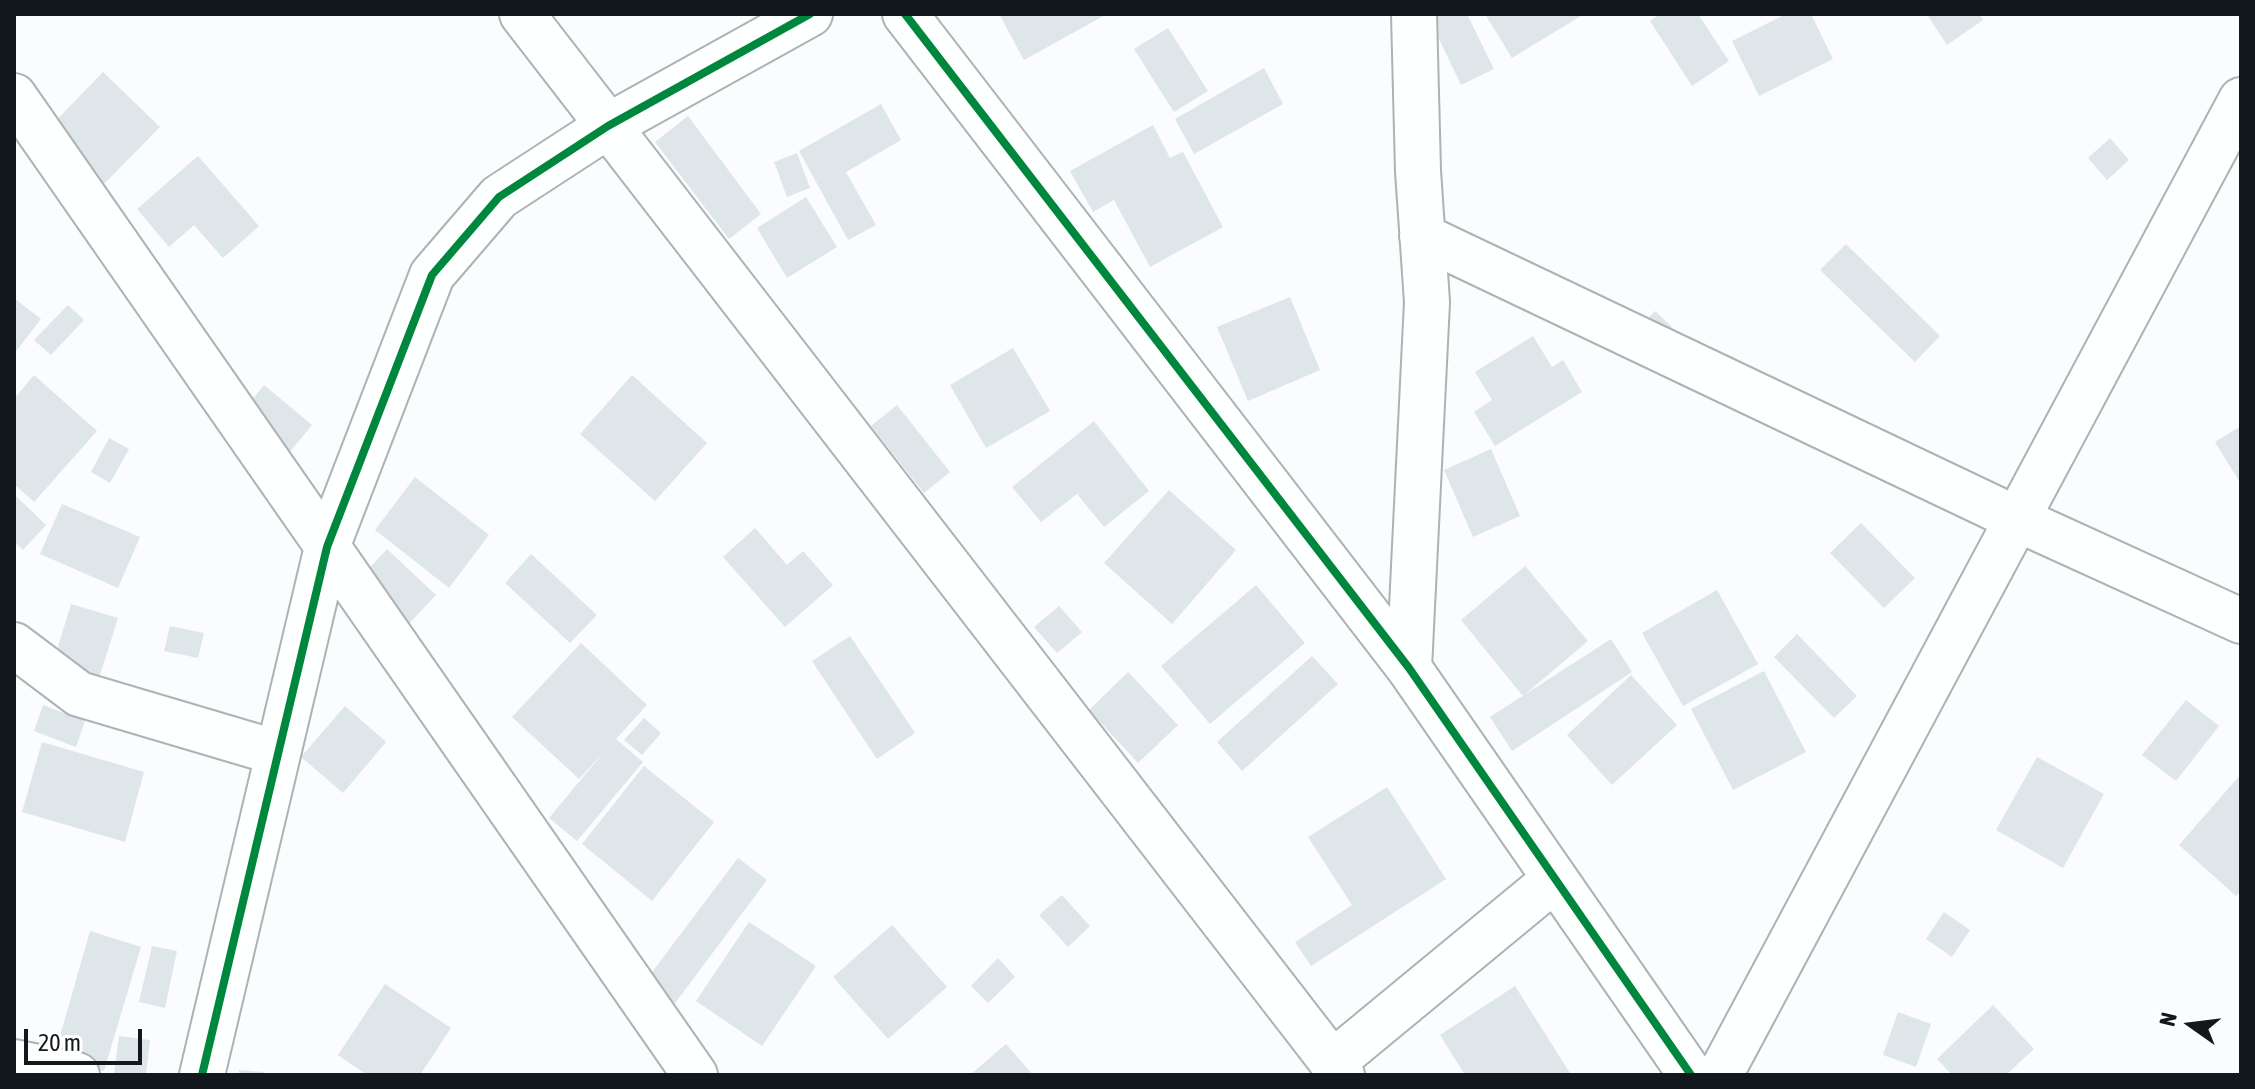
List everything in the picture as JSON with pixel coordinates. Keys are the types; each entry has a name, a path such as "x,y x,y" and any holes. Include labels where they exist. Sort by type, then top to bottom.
{"street":[{"path":"522,14 1337,1069 1555,879"},
{"path":"202,1075 327,547 432,275 499,197 608,126 810,14"},
{"path":"905,14 1409,668 1691,1075"},
{"path":"1409,668 1427,302 1418,171 1414,14"},
{"path":"14,96 695,1075"},
{"path":"1720,1075 2241,100"},
{"path":"1422,236 2017,519 2241,621"},
{"path":"14,645 79,694 278,753"},
{"path":"14,1062 77,1075"}],"building":[{"path":"999,14 1107,14 1024,60"},
{"path":"1427,14 1467,14 1494,69 1461,85"},
{"path":"1485,14 1584,14 1512,58"},
{"path":"1660,14 1698,14 1729,61 1692,86 1650,21"},
{"path":"1786,14 1811,14 1833,59 1759,96 1732,41"},
{"path":"1979,14 1983,20 1947,45 1928,16"},
{"path":"1168,28 1208,91 1174,112 1134,49"},
{"path":"1264,68 1283,104 1194,154 1175,119"},
{"path":"103,72 160,127 102,186 46,131"},
{"path":"881,104 901,140 846,172 876,225 848,240 799,151"},
{"path":"688,116 761,214 729,239 655,142"},
{"path":"1153,125 1170,158 1183,152 1223,227 1150,267 1114,200 1093,212 1070,171"},
{"path":"2110,138 2129,160 2107,180 2088,158"},
{"path":"797,153 810,188 787,197 774,162"},
{"path":"198,156 259,226 223,258 194,225 169,247 137,209"},
{"path":"806,197 837,247 787,278 757,228"},
{"path":"1846,244 1940,336 1915,362 1820,270"},
{"path":"1290,297 1320,370 1248,401 1217,327"},
{"path":"14,298 41,319 14,354"},
{"path":"68,305 84,320 51,355 34,340"},
{"path":"1655,311 1672,327 1651,349 1634,333"},
{"path":"1533,336 1552,367 1563,360 1582,392 1495,446 1474,412 1492,400 1475,372"},
{"path":"1013,348 1050,411 986,448 950,385"},
{"path":"34,375 97,431 34,502 14,484 14,399"},
{"path":"632,375 707,443 655,501 580,434"},
{"path":"264,385 312,425 278,466 230,427"},
{"path":"897,405 950,472 924,493 871,426"},
{"path":"1094,421 1149,491 1104,527 1077,494 1041,522 1012,487"},
{"path":"2241,426 2241,484 2215,442"},
{"path":"109,438 129,449 110,483 91,472"},
{"path":"1491,449 1520,516 1473,537 1444,470"},
{"path":"415,477 489,535 449,588 375,530"},
{"path":"1169,490 1236,550 1172,624 1104,563"},
{"path":"14,494 46,525 23,550 14,541"},
{"path":"62,504 140,537 118,588 40,554"},
{"path":"1861,523 1915,578 1884,608 1830,553"},
{"path":"755,528 787,565 803,551 833,585 785,627 723,557"},
{"path":"387,549 436,595 390,644 342,598"},
{"path":"531,554 597,615 570,643 505,583"},
{"path":"1525,566 1588,641 1523,696 1461,620"},
{"path":"1256,585 1305,643 1210,724 1161,666"},
{"path":"1717,590 1758,664 1683,706 1642,633"},
{"path":"71,604 118,618 91,704 45,690"},
{"path":"1059,606 1082,632 1057,653 1034,627"},
{"path":"170,626 204,633 198,658 164,651"},
{"path":"1797,634 1857,696 1834,718 1774,657"},
{"path":"850,636 915,733 877,759 812,661"},
{"path":"1611,639 1632,672 1512,751 1490,717"},
{"path":"581,643 647,705 616,739 643,762 577,841 549,818 603,753 579,779 512,717"},
{"path":"1312,656 1338,684 1242,771 1217,742"},
{"path":"1764,671 1806,752 1733,790 1691,709"},
{"path":"1128,672 1178,725 1138,763 1089,710"},
{"path":"1631,675 1677,725 1612,785 1567,735"},
{"path":"2186,700 2219,726 2176,781 2142,755"},
{"path":"43,705 85,721 76,747 34,731"},
{"path":"345,706 386,742 343,793 301,757"},
{"path":"644,718 661,733 642,755 624,740"},
{"path":"42,742 144,772 125,842 22,812"},
{"path":"2037,757 2104,794 2063,868 1996,830"},
{"path":"644,766 714,822 652,901 582,844"},
{"path":"2241,774 2241,891 2236,896 2179,845"},
{"path":"1387,787 1446,879 1311,966 1295,942 1352,905 1308,837"},
{"path":"738,858 767,880 667,1014 637,992"},
{"path":"1062,895 1090,926 1068,947 1039,915"},
{"path":"1944,912 1970,930 1952,957 1926,939"},
{"path":"749,922 816,966 762,1046 696,1001"},
{"path":"892,925 947,987 888,1039 833,977"},
{"path":"90,931 141,947 104,1071 54,1057"},
{"path":"152,946 177,951 165,1008 139,1002"},
{"path":"998,958 1015,977 988,1003 971,986"},
{"path":"385,984 451,1028 420,1075 367,1075 338,1055"},
{"path":"1515,986 1570,1073 1567,1075 1465,1075 1440,1035"},
{"path":"1993,1005 2034,1049 2006,1075 1952,1075 1937,1059"},
{"path":"1898,1012 1931,1024 1916,1067 1883,1055"},
{"path":"119,1036 150,1040 146,1075 114,1075"},
{"path":"1006,1044 1033,1075 970,1075"},
{"path":"239,1070 264,1072 264,1075 239,1075"}],"cycle path":[{"path":"202,1075 327,547 432,275 499,197 608,126 810,14"},
{"path":"905,14 1409,668 1691,1075"}]}
